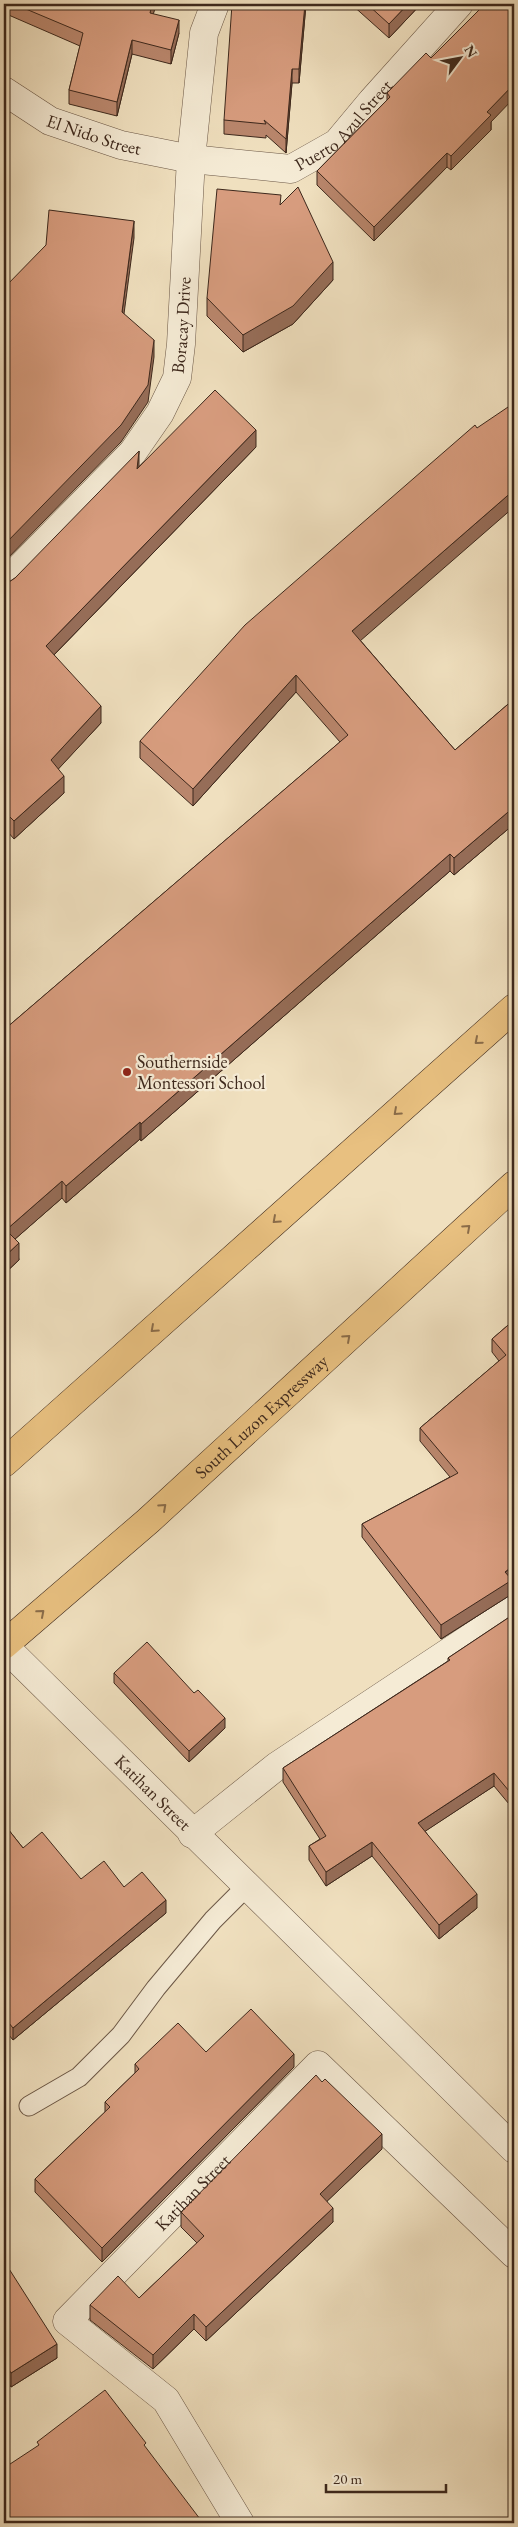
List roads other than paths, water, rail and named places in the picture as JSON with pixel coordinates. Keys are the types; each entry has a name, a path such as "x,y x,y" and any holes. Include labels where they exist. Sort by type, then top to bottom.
{"highway":[{"path":"4,1463 514,1008"},
{"name":"South Luzon Expressway","path":"4,1646 148,1521 514,1185"},
{"path":"4,1453 60,1413"}],"street":[{"name":"Boracay Drive","path":"4,584 133,452 160,413 177,378 181,344 191,159 204,33 215,4"},
{"name":"Puerto Azul Street","path":"191,159 291,169 337,143 372,100 459,4"},
{"name":"El Nido Street","path":"4,92 50,121 121,145 191,159"},
{"path":"192,1834 277,1766 514,1609"},
{"name":"Katihan Street","path":"4,1646 105,1744 192,1834 514,2149"},
{"name":"Katihan Street","path":"240,2523 166,2400 67,2321 318,2065 514,2254"}],"lane":[{"path":"29,2106 79,2077 121,2035 156,1988 213,1920 246,1887"}],"place":[{"name":"Southernside Montessori School","path":"127,1072"}]}
